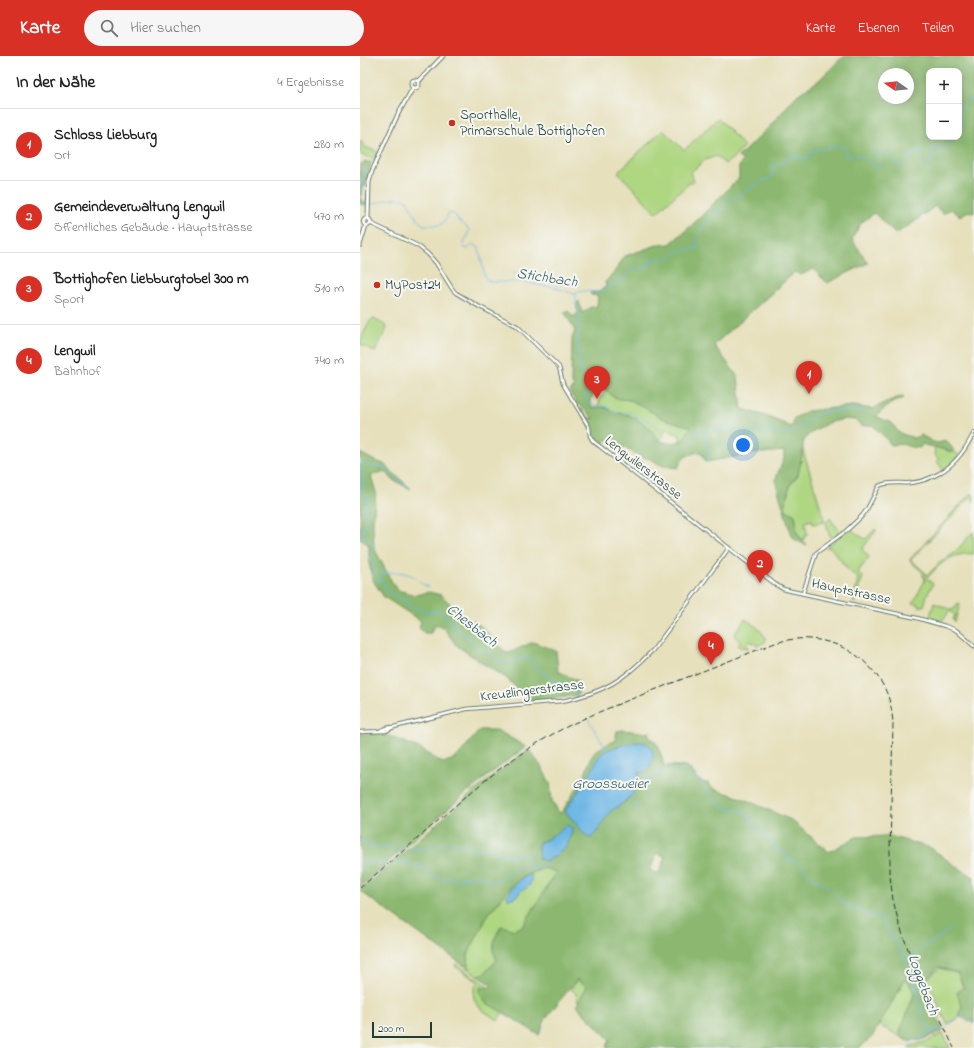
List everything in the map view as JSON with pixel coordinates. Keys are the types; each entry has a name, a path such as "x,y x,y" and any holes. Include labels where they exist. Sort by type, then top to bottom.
{"main road":[{"path":"366,225 370,223 368,218 368,203 369,182 372,171 399,112 413,88 418,87 418,82 443,56"},
{"path":"413,88 411,84 412,81 415,80 418,82"},
{"path":"360,245 366,225 363,222 364,219 368,218"}],"street":[{"name":"Lengwilerstrasse","path":"370,223 418,246 436,263 456,293 478,306 513,323 522,330 559,367 563,384 589,427 593,442 729,548"},
{"path":"803,593 816,553 842,534 862,516 879,486 884,484 919,482 938,474 953,464 961,455 974,433"},
{"name":"Hauptstrasse","path":"729,548 778,586 788,591 917,618 945,626 956,630 974,646"},
{"name":"Kreuzlingerstrasse","path":"360,732 386,730 466,709 562,701 592,694 606,688 627,675 653,650 729,548"}],"green space":[{"path":"845,56 974,56 974,213 968,211 960,216 951,209 943,214 935,206 909,226 895,234 874,213 861,223 852,239 868,263 827,283 813,269 801,275 795,272 714,345 738,377 742,409 766,416 792,427 794,418 808,411 853,406 873,409 886,402 903,396 904,398 890,404 876,416 891,422 899,433 914,438 921,435 933,442 939,443 946,440 953,449 951,452 922,444 920,448 902,444 891,445 872,425 862,426 855,420 846,419 830,422 815,430 807,436 803,443 798,475 789,486 788,496 785,501 786,510 795,515 797,533 806,545 795,540 791,534 775,480 784,459 784,451 752,454 706,462 701,452 686,456 678,468 663,466 607,439 602,446 595,439 590,426 580,409 581,408 585,415 592,419 593,418 577,404 570,392 571,389 574,388 571,381 572,338 575,331 564,312 568,311 573,317 578,313 576,304 579,301 582,313 591,307 597,306 598,296 591,295 590,293 598,292 606,287 605,282 613,274 625,256 657,245 670,244 693,224 739,178 739,167 743,160 738,157 770,126 797,95 818,81","holes":["602,386 612,396 619,399 631,400 664,419 691,427 683,440 679,442 668,443 660,441 643,423 629,415 617,413 606,408 591,407 590,400 595,392"]},
{"path":"718,118 744,146 737,155 725,164 716,156 703,161 690,172 694,181 688,184 656,213 618,172 663,130 684,150"},
{"path":"360,140 363,142 365,147 378,152 374,159 361,155"},
{"path":"371,162 367,185 363,186 361,191 362,199 366,202 366,205 360,204 360,164"},
{"path":"373,318 387,328 375,352 360,344 369,322"},
{"path":"606,390 612,396 619,399 631,400 664,419 691,427 684,440 679,442 681,436 666,429 660,441 650,429 629,415 598,407 601,397 603,397"},
{"path":"935,447 951,452 953,451 959,455 943,470 934,453"},
{"path":"803,450 825,522 813,524 812,520 805,522 807,534 803,540 796,530 795,515 786,510 785,501 788,496 789,486 798,475"},
{"path":"360,453 384,464 411,489 393,480 387,473 381,472 371,476 376,492 373,522 374,548 392,582 398,590 415,595 429,592 441,595 469,622 474,621 483,628 505,652 509,653 533,642 556,651 558,671 578,681 578,695 532,702 505,677 456,645 441,626 434,626 431,633 424,633 419,628 421,621 384,597 372,579 369,562 369,545 360,539"},
{"path":"970,494 973,494 974,496 974,502 971,496 911,560 928,575 940,562 953,554 973,532 974,554 960,555 948,560 937,567 928,577 910,561 910,559"},
{"path":"830,518 841,533 832,540 830,538 826,523"},
{"path":"850,529 865,539 875,529 876,531 862,549 869,557 858,572 863,577 858,590 856,603 853,602 858,578 848,570 831,548 826,547"},
{"path":"922,574 933,584 927,595 924,606 920,607 918,604 913,603 925,579"},
{"path":"934,603 952,610 958,603 960,604 955,622 953,619 955,615 949,611 945,618 942,619 941,623 929,620"},
{"path":"745,619 762,632 766,639 765,642 757,646 754,642 752,643 750,641 746,643 748,648 739,647 738,645 741,643 734,635"},
{"path":"480,730 497,730 526,747 462,797 360,887 360,733 368,734 379,732 419,748 443,763 456,758"},
{"path":"623,730 647,733 650,731 650,739 653,739 659,747 664,766 687,766 701,782 708,783 712,788 744,799 791,820 829,852 856,837 890,836 931,848 954,865 974,877 974,1023 960,1017 962,1007 957,993 964,988 958,973 939,967 922,983 943,1031 921,1040 907,1041 901,1037 900,1032 914,995 909,982 905,979 872,1037 859,1048 844,1048 841,1046 839,1048 606,1048 610,1040 577,1005 587,986 577,979 546,1018 539,1035 485,1002 480,993 480,987 488,988 491,985 477,975 484,974 497,960 493,950 495,938 502,926 514,930 523,926 556,872 544,868 522,877 512,886 489,913 467,956 470,970 360,891 477,789 529,750 541,766 550,783 552,801 561,813 584,777 595,751 615,740 617,731","holes":["628,744 650,766 644,772 638,773 640,778 634,784 635,790 628,799 609,813 604,819 599,830 593,836 590,838 587,837 565,811 607,750","572,830 569,841 564,849 547,861 539,859 538,846 540,842","657,853 666,857 658,874 650,870"]},
{"path":"544,868 556,872 523,926 514,930 501,926 495,938 493,950 497,960 484,974 477,975 470,970 467,956 489,913 512,886 522,877","holes":["531,874 530,883 519,892 519,894 509,899 513,887 524,877"]},
{"path":"456,964 487,986 488,988 485,1002 503,1012 498,1020 477,1005 473,996 474,989 478,982 455,966"},
{"path":"940,968 958,974 963,987 957,992 962,1006 959,1012 959,1017 947,1024 927,980"},
{"path":"905,979 909,982 914,995 900,1032 901,1037 879,1025"},
{"path":"577,980 588,986 578,1002 576,994 571,989"},
{"path":"943,1034 950,1048 910,1048 910,1046 928,1041"}],"water":[{"name":"Groossweier","path":"640,742 646,743 652,750 653,759 651,764 644,772 638,773 640,779 634,784 637,788 632,795 610,812 593,836 590,838 587,837 565,811 588,777 601,754 616,747"},
{"path":"568,825 572,828 572,832 565,849 547,861 539,859 538,846 540,842 546,840"},
{"path":"531,874 531,880 528,887 521,890 519,894 513,898 508,899 507,896 514,886 524,877"}],"waterway":[{"name":"Stichbach","path":"962,107 974,96"},
{"name":"Stichbach","path":"370,204 397,198 407,200 416,217 423,225 440,225 449,213 454,214 459,221 469,229 464,243 464,248 468,249 472,245 479,248 485,278 492,282 525,282 543,286 551,286 574,294 583,291 600,292 623,279 631,269 647,267 652,258 664,260 677,252 698,249 696,243 698,236 709,216 718,213 725,203 736,195 741,194 764,180 771,178 773,175 772,167 780,164 788,158 793,157 806,159 813,151 839,146 847,150 845,155 846,157 858,155 862,156 877,167 881,166 879,152 883,150 890,156 896,165 902,167 909,157 920,149 922,150 923,161 928,166 934,146 936,145 941,152 952,140"},
{"name":"Stichbach","path":"360,169 365,170 367,176 362,185 360,194"},
{"name":"Stichbach","path":"360,177 362,184"},
{"name":"Stichbach","path":"360,196 362,201 366,203"},
{"path":"513,273 534,278 549,278 557,284 557,287"},
{"path":"533,284 536,281 546,277"},
{"path":"574,294 578,312 579,365 588,382 586,397 587,402 594,406 605,406 615,413 630,412 637,417 649,421 655,427 659,428"},
{"path":"794,431 805,425 811,417 830,411 842,412 848,410 857,412 861,410 864,413"},
{"path":"694,431 700,429 705,432 720,429 751,432 754,430 778,434 785,432 792,433"},
{"path":"705,432 709,462"},
{"path":"360,463 370,466 384,467 400,482 410,487"},
{"name":"Chesbach","path":"360,468 363,473 363,494 369,497 365,506 366,525 362,536 373,543 375,548 371,555 375,574 383,582 387,592 403,599 412,607 426,612 439,611 446,616 456,629 473,641 482,650 488,651 503,663 520,660 527,657 533,665 551,680 561,684 564,682 572,689 575,688 578,695"},
{"path":"971,471 974,474"},
{"path":"379,572 408,574 428,587"},
{"name":"Chesbach","path":"589,721 607,750"},
{"name":"Loggebach","path":"644,772 646,779 667,769 673,770 676,773 685,769 688,770 701,783"},
{"name":"Loggebach","path":"702,784 720,806 729,809 739,809 744,812 753,824 762,831 764,835 769,837 775,845 776,850 786,855 786,858 798,863"},
{"path":"630,796 636,804 637,811"},
{"path":"360,841 364,842"},
{"path":"408,848 424,849 446,844 451,841 469,847 472,850 482,849 511,856 521,854 527,857 532,854"},
{"path":"365,842 373,846 391,847 395,850 404,848"},
{"path":"360,865 372,863 383,864 392,857"},
{"path":"530,867 539,859"},
{"path":"395,861 397,863 403,861 407,863 409,862 421,867 433,876 455,880 476,875 482,876 490,881 499,880 514,871 515,868 526,867"},
{"path":"530,867 535,868 547,865"},
{"name":"Loggebach","path":"802,865 806,872 816,882 817,880 822,883 833,893"},
{"name":"Loggebach","path":"835,896 857,910 882,919 910,968 923,1020 930,1030 939,1030 943,1028"},
{"path":"905,960 951,929"},
{"path":"916,987 925,989 931,1004"},
{"name":"Loggebach","path":"948,1025 961,1017 970,1021 974,1025"},
{"path":"909,1043 938,1030"}],"railway":[{"path":"644,694 775,643 791,640 807,639 837,645 864,661 875,673 888,695 893,723 890,851 890,876 893,900 899,924 909,952 954,1048"},
{"path":"360,888 476,788 527,750 554,733 580,720 649,692"}],"place":[{"name":"Sporthalle, Primarschule Bottighofen","path":"452,123"},
{"name":"MyPost24","path":"377,285"},
{"name":"Schloss Liebburg","path":"809,394"},
{"name":"Bottighofen Liebburgtobel 300 m","path":"597,399"},
{"name":"Gemeindeverwaltung Lengwil","path":"760,583"},
{"name":"Lengwil","path":"711,665"}]}
